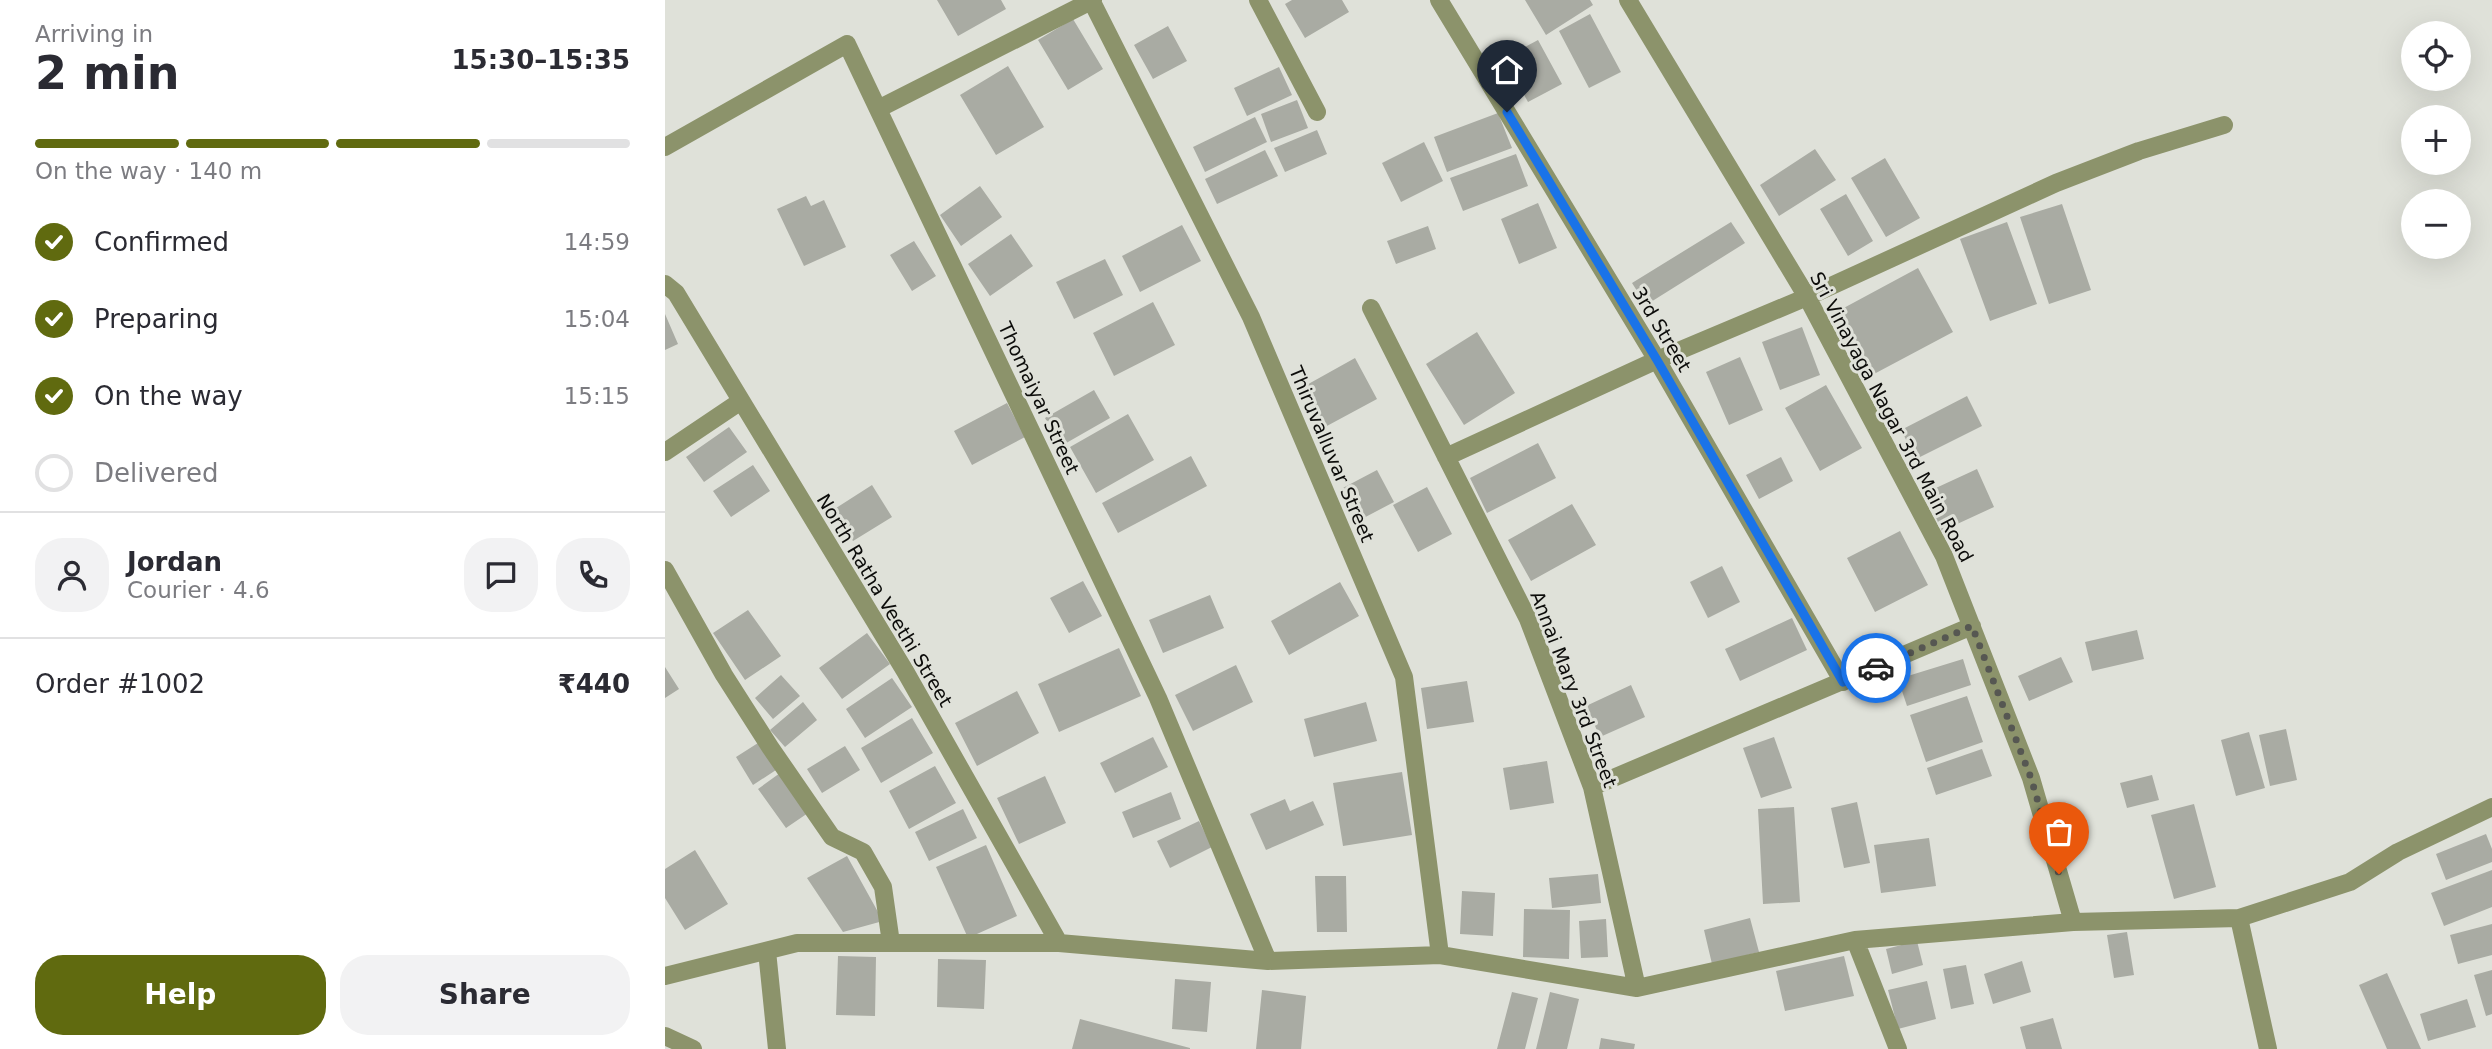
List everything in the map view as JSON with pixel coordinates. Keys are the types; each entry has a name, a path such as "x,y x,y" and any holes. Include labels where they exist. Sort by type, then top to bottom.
{"street":[{"path":"879,109 1092,0"},
{"name":"Thiruvalluvar Street","path":"1092,0 1251,317 1403,677 1440,955"},
{"path":"1258,0 1317,112"},
{"name":"3rd Street","path":"1439,0 1657,360 1843,682"},
{"name":"Sri Vinayaga Nagar 3rd Main Road","path":"1628,0 1807,297 1944,556 2031,778 2073,922"},
{"name":"Thomaiyar Street","path":"666,144 847,44 1158,698 1268,961"},
{"path":"1446,457 2056,183 2139,151 2224,125"},
{"name":"North Ratha Veethi Street","path":"665,284 676,293 905,671 1059,943"},
{"name":"Annai Mary 3rd Street","path":"1371,308 1528,619 1592,787 1637,988"},
{"path":"665,452 741,401"},
{"path":"665,570 724,675 832,837 863,852 883,887 891,943"},
{"path":"1592,787 1972,626"},
{"path":"665,976 797,943 1059,943 1268,961 1440,955 1637,988 1855,940 2073,922 2239,918 2350,882 2397,852 2490,814"},
{"path":"2239,918 2268,1049"},
{"path":"1855,940 1898,1049"},
{"path":"767,951 777,1049"},
{"path":"665,1036 693,1049"}],"building":[{"path":"937,0 1001,0 1006,9 958,36"},
{"path":"1292,0 1342,0 1349,12 1305,38 1285,4"},
{"path":"1525,0 1590,0 1593,5 1546,35"},
{"path":"1590,14 1621,72 1589,88 1559,31"},
{"path":"1073,19 1103,69 1068,90 1038,40"},
{"path":"1168,26 1187,61 1153,79 1134,45"},
{"path":"1538,40 1562,84 1528,102 1504,58"},
{"path":"1008,66 1044,127 996,155 960,95"},
{"path":"1279,67 1292,95 1247,116 1234,88"},
{"path":"1297,100 1308,128 1271,142 1261,114"},
{"path":"1498,113 1512,148 1447,172 1434,137"},
{"path":"1255,117 1267,142 1205,172 1193,147"},
{"path":"1317,130 1327,154 1285,172 1274,148"},
{"path":"1424,142 1443,181 1401,202 1382,163"},
{"path":"1815,149 1836,180 1779,216 1760,185"},
{"path":"1265,150 1278,176 1217,204 1205,179"},
{"path":"1516,154 1528,186 1463,211 1450,178"},
{"path":"1885,158 1920,218 1886,237 1851,178"},
{"path":"980,186 1002,217 961,246 940,215"},
{"path":"1846,194 1873,241 1848,256 1820,209"},
{"path":"806,196 811,206 824,200 846,247 804,266 777,209"},
{"path":"1538,203 1557,248 1519,264 1501,219"},
{"path":"2062,204 2091,290 2049,304 2020,217"},
{"path":"1731,222 1745,243 1646,305 1632,283"},
{"path":"2007,222 2037,304 1990,321 1960,239"},
{"path":"1182,225 1201,261 1140,292 1122,256"},
{"path":"1428,226 1436,249 1396,264 1387,241"},
{"path":"1011,234 1033,266 990,296 968,264"},
{"path":"914,241 936,276 912,291 890,255"},
{"path":"1105,259 1123,295 1074,319 1056,282"},
{"path":"1918,268 1953,332 1874,374 1840,310"},
{"path":"1153,302 1175,345 1114,376 1093,333"},
{"path":"665,314 678,344 665,350"},
{"path":"1802,327 1820,375 1780,390 1762,342"},
{"path":"1477,332 1515,393 1464,425 1426,364"},
{"path":"1740,357 1763,410 1729,425 1706,372"},
{"path":"1355,358 1377,399 1325,427 1303,387"},
{"path":"1826,385 1862,448 1820,471 1785,408"},
{"path":"1094,390 1110,418 1061,446 1045,418"},
{"path":"1967,396 1982,426 1916,459 1901,430"},
{"path":"1007,403 1025,437 972,465 954,431"},
{"path":"1128,414 1154,460 1096,493 1070,447"},
{"path":"729,427 747,452 704,482 686,457"},
{"path":"1538,443 1556,478 1487,513 1470,478"},
{"path":"1191,456 1207,486 1118,533 1102,503"},
{"path":"1781,457 1793,481 1759,499 1746,475"},
{"path":"753,465 770,491 731,517 713,491"},
{"path":"1977,469 1994,507 1942,531 1925,493"},
{"path":"1377,470 1394,502 1356,522 1339,490"},
{"path":"872,485 892,517 853,541 833,510"},
{"path":"1427,487 1452,534 1418,552 1393,505"},
{"path":"1572,504 1596,545 1531,581 1508,540"},
{"path":"1900,531 1928,585 1875,612 1847,558"},
{"path":"1722,566 1740,602 1708,618 1690,582"},
{"path":"1083,581 1102,616 1069,633 1050,598"},
{"path":"1340,582 1359,616 1289,655 1271,621"},
{"path":"1210,595 1224,628 1163,653 1149,620"},
{"path":"748,610 781,656 745,680 713,633"},
{"path":"1792,618 1807,650 1740,681 1725,649"},
{"path":"2137,630 2144,659 2092,671 2085,642"},
{"path":"867,633 890,664 842,699 819,668"},
{"path":"1119,648 1141,696 1059,732 1038,684"},
{"path":"2061,657 2073,682 2029,701 2018,676"},
{"path":"1963,659 1971,685 1907,706 1898,679"},
{"path":"1236,665 1253,702 1193,731 1175,695"},
{"path":"665,667 679,689 665,698"},
{"path":"781,675 800,696 773,719 755,698"},
{"path":"892,678 912,707 865,738 846,709"},
{"path":"1467,681 1474,722 1427,729 1421,688"},
{"path":"1631,685 1645,717 1600,737 1586,706"},
{"path":"1017,691 1039,733 977,766 955,723"},
{"path":"1967,696 1983,742 1926,762 1910,715"},
{"path":"803,702 817,720 785,747 770,730"},
{"path":"1366,702 1377,741 1314,757 1304,719"},
{"path":"912,718 933,753 881,783 861,748"},
{"path":"2286,729 2297,780 2270,786 2259,735"},
{"path":"2249,732 2265,788 2236,796 2221,740"},
{"path":"1153,737 1168,767 1115,793 1100,763"},
{"path":"1774,737 1792,788 1761,798 1743,748"},
{"path":"758,743 776,770 753,785 736,757"},
{"path":"845,746 860,770 822,793 807,769"},
{"path":"1982,749 1992,776 1936,795 1927,768"},
{"path":"1547,761 1554,803 1510,810 1503,768"},
{"path":"935,766 956,803 909,829 889,791"},
{"path":"1402,772 1412,835 1343,846 1333,783"},
{"path":"780,773 808,813 786,828 758,789"},
{"path":"2152,775 2159,800 2127,808 2120,783"},
{"path":"1045,776 1066,823 1019,844 997,798"},
{"path":"1171,792 1181,819 1133,838 1122,812"},
{"path":"1285,799 1290,811 1313,801 1324,825 1266,850 1250,814"},
{"path":"1857,802 1870,863 1844,868 1831,808"},
{"path":"2194,804 2216,887 2174,899 2151,815"},
{"path":"1794,807 1800,902 1763,904 1758,809"},
{"path":"963,809 977,838 929,861 915,832"},
{"path":"1199,821 1212,847 1170,868 1157,841"},
{"path":"2486,834 2492,849 2492,862 2446,880 2436,854"},
{"path":"1929,838 1936,886 1881,893 1874,845"},
{"path":"986,845 1017,916 968,938 936,867"},
{"path":"695,850 728,904 685,930 665,898 665,869"},
{"path":"847,856 883,921 843,932 807,878"},
{"path":"2492,870 2492,907 2444,926 2431,893"},
{"path":"1598,874 1601,903 1552,908 1549,878"},
{"path":"1315,876 1346,876 1347,932 1317,932"},
{"path":"1462,891 1495,893 1493,936 1460,934"},
{"path":"1524,909 1570,910 1569,959 1523,957"},
{"path":"1750,918 1759,952 1712,964 1704,930"},
{"path":"1606,919 1608,957 1581,958 1579,921"},
{"path":"2492,924 2492,955 2458,964 2450,935"},
{"path":"2127,932 2134,975 2114,978 2107,935"},
{"path":"1917,941 1923,965 1892,974 1886,949"},
{"path":"838,956 876,957 875,1016 836,1015"},
{"path":"1844,956 1854,996 1785,1011 1776,971"},
{"path":"938,959 986,960 984,1009 937,1007"},
{"path":"2022,961 2031,992 1993,1004 1984,974"},
{"path":"1966,965 1974,1004 1951,1009 1943,969"},
{"path":"2492,970 2492,1014 2486,1016 2474,975"},
{"path":"2387,973 2421,1049 2387,1049 2359,985"},
{"path":"1175,979 1211,982 1207,1032 1172,1029"},
{"path":"1927,981 1936,1019 1898,1029 1888,990"},
{"path":"1262,990 1306,996 1301,1049 1256,1049"},
{"path":"1512,992 1538,998 1525,1049 1497,1049"},
{"path":"1550,992 1579,999 1567,1049 1536,1049"},
{"path":"2467,999 2476,1027 2428,1041 2420,1014"},
{"path":"2053,1018 2062,1049 2026,1049 2020,1027"},
{"path":"1080,1019 1190,1048 1190,1049 1072,1049"},
{"path":"1601,1038 1635,1044 1634,1049 1599,1049"}],"way so far":[{"path":"1876,668 1972,626 2031,778 2059,874"}],"route":[{"path":"1507,112 1657,360 1843,682 1876,668"}]}
